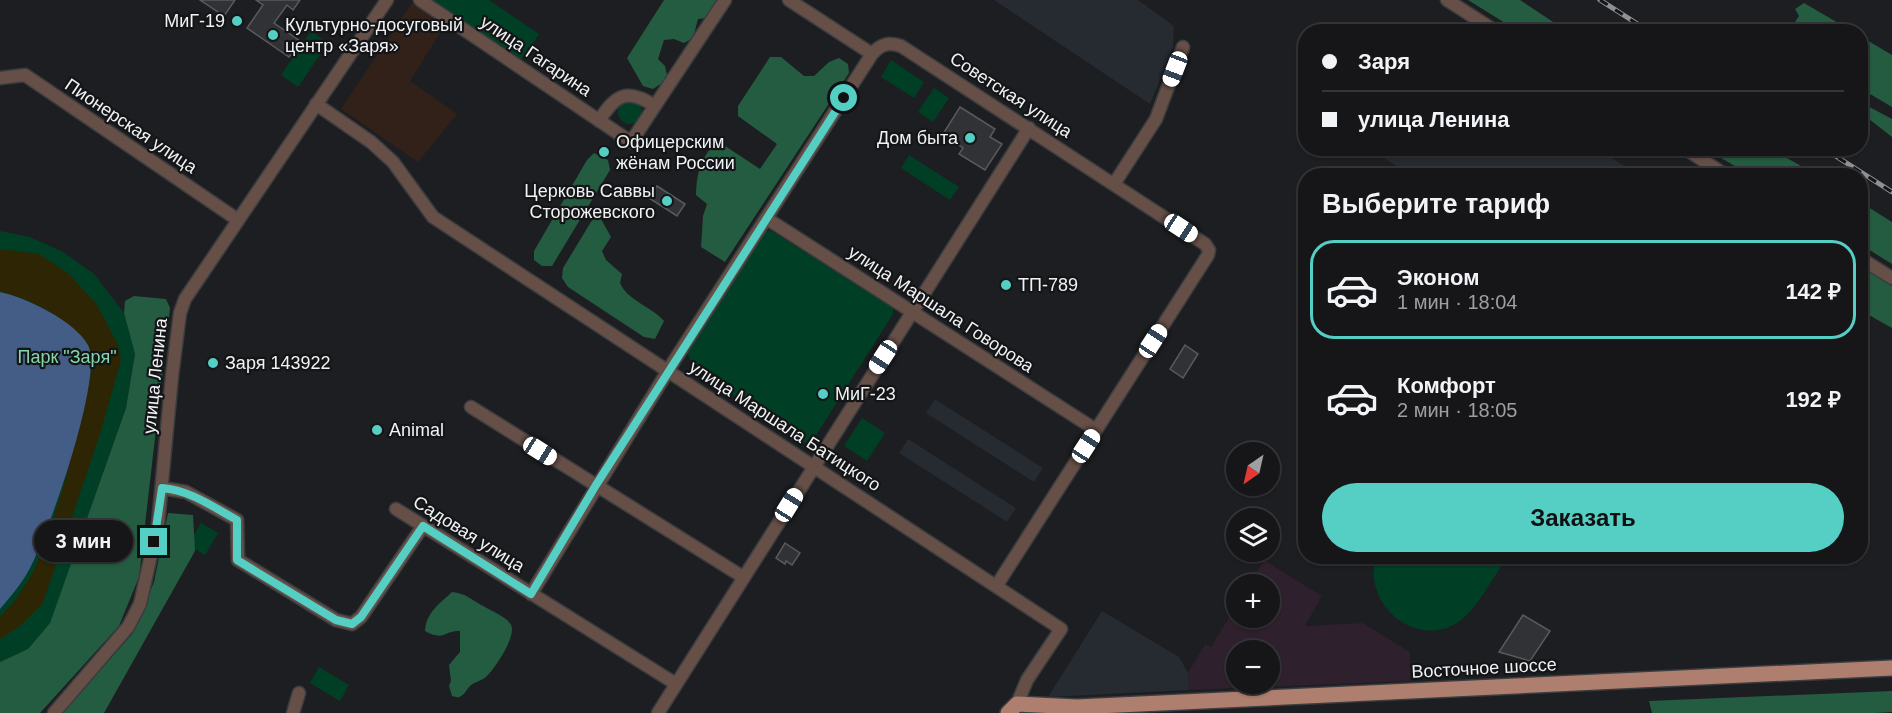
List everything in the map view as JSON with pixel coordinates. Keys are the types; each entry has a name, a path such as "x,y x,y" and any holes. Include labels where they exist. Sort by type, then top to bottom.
{"main road":[{"name":"Восточное шоссе","path":"1018,709 1892,668"},
{"name":"Восточное шоссе","path":"1054,713 1077,706"}],"street":[{"name":"улица Ленина","path":"54,713 128,627 140,604 151,561 162,488 180,313 184,299 387,0"},
{"name":"улица Гагарина","path":"420,0 631,142 655,106"},
{"path":"599,121 609,105 623,96 639,97 655,106 725,0"},
{"path":"531,594 596,485 872,54 789,0"},
{"path":"1447,0 1484,24"},
{"name":"Советская улица","path":"872,54 878,47 889,42 901,46 1205,244 1209,250 1208,255 1096,430"},
{"path":"1114,184 1156,119 1183,47"},
{"name":"Пионерская улица","path":"0,78 25,75 238,220"},
{"name":"улица Маршала Батицкого","path":"316,104 371,142 393,162 433,218 1061,628 1028,680 1018,709"},
{"path":"658,713 1029,128"},
{"path":"1696,156 1715,168"},
{"name":"улица Маршала Говорова","path":"766,218 1096,430"},
{"path":"1868,263 1892,278"},
{"path":"471,407 743,577"},
{"path":"997,585 1096,430"},
{"path":"162,488 186,492 237,520 237,560 336,620 352,624 361,617 423,526"},
{"name":"Садовая улица","path":"396,510 676,684"},
{"path":"293,713 299,693"}],"shaded area":[{"path":"994,0 1138,0 1174,26 1173,47 1150,104"},
{"path":"412,3 445,25 410,81 457,114 418,162 341,109"},
{"path":"1381,156 1608,156 1628,168 1399,168"},
{"path":"935,399 1043,468 1034,482 926,413"},
{"path":"908,439 1016,508 1007,522 899,453"},
{"path":"1263,562 1267,562 1322,596 1305,626 1363,623 1410,652 1410,681 1280,686 1280,640 1226,640 1226,688 1189,690 1188,673 1205,644 1211,647 1226,622 1226,628 1280,628 1280,574 1256,574"},
{"path":"1102,611 1179,657 1188,673 1189,690 1048,697"}],"green space":[{"path":"429,0 489,0 539,34 520,62"},
{"path":"664,0 717,0 707,18 698,19 693,38 684,43 674,39 664,40 658,59 665,66 667,75 662,83 653,89 643,86 627,58"},
{"path":"1468,0 1520,0 1556,24 1507,24"},
{"path":"1804,3 1840,24 1794,24 1799,16 1795,9"},
{"path":"311,31 328,43 298,87 281,75"},
{"path":"1868,41 1892,55 1892,107 1868,93"},
{"path":"770,57 781,57 804,76 814,76 829,62 839,58 848,64 849,73 725,262 701,247 703,216 707,204 696,195 697,178 703,160 716,140 760,169 777,144 738,116 738,106"},
{"path":"891,60 924,82 914,98 881,77"},
{"path":"934,88 949,98 933,122 918,112"},
{"path":"630,100 639,103 642,112 639,121 630,124 621,121 618,112 621,103"},
{"path":"1868,106 1892,119 1892,137 1868,118"},
{"path":"594,153 608,160 610,170 552,266 542,266 534,260 534,251 587,160"},
{"path":"909,155 959,187 950,200 901,168"},
{"path":"1718,156 1783,156 1805,168 1738,168"},
{"path":"1868,207 1892,222 1892,264 1868,249"},
{"path":"597,212 611,237 602,251 606,260 622,274 620,283 628,294 664,321 655,339 644,337 568,287 562,278 563,268"},
{"path":"770,230 893,308 893,314 815,437 809,442 802,443 693,368 688,353 761,235"},
{"name":"Парк \"Заря\"","path":"0,231 30,237 63,252 94,274 124,313 135,354 126,408 50,623 28,649 0,662"},
{"path":"1868,271 1892,286 1892,328 1868,314"},
{"path":"134,296 166,299 170,308 139,577 119,626 40,713 0,713 0,662 28,649 50,623 126,408 135,354 124,313 125,301"},
{"path":"862,418 885,433 867,461 844,446"},
{"path":"168,513 193,515 195,551 104,713 62,713 133,633 154,582"},
{"path":"201,523 218,533 205,555 188,545"},
{"path":"1375,564 1502,564 1471,610 1457,623 1441,630 1424,630 1409,626 1395,617 1384,605 1377,590 1374,574"},
{"path":"452,592 465,596 503,617 509,622 512,630 504,653 490,673 458,697 452,696 449,686 451,681 449,665 460,652 460,631 437,636 425,631 431,614"},
{"path":"319,667 349,685 340,701 310,683"},
{"path":"1892,691 1892,712 1876,713 1652,713 1649,701"}],"sand":[{"path":"0,249 39,254 69,274 97,305 118,345 121,360 100,434 43,603 20,626 0,639 0,617 16,599 32,574 46,543 67,474 91,374 82,343 60,319 31,302 0,292"}],"water":[{"path":"0,292 48,311 72,327 88,345 91,362 82,419 50,520 29,570 18,588 0,609"}],"building":[{"name":"Культурно-досуговый центр «Заря»","path":"200,0 235,0 224,16"},
{"name":"Культурно-досуговый центр «Заря»","path":"256,0 300,0 293,10 287,5 274,23 300,41 289,57 247,28 263,5"},
{"name":"Дом быта","path":"960,107 995,129 990,137 1002,144 985,170 959,154 963,148 943,134"},
{"name":"Церковь Саввы Сторожевского","path":"657,186 685,204 677,216 649,198"},
{"path":"1185,345 1198,354 1183,378 1170,369"},
{"path":"785,543 800,553 792,565 786,561 785,564 776,558"},
{"path":"1523,615 1550,631 1530,661 1499,652"}],"railway":[{"path":"1600,0 1638,24"},
{"path":"1836,156 1854,168"},
{"path":"1868,177 1892,192"}],"place":[{"name":"МиГ-19","path":"237,21"},
{"name":"Культурно-досуговый центр «Заря»","path":"273,35"},
{"name":"Дом быта","path":"970,138"},
{"name":"Офицерским жёнам России","path":"604,152"},
{"name":"Церковь Саввы Сторожевского","path":"667,201"},
{"name":"ТП-789","path":"1006,285"},
{"name":"Заря 143922","path":"213,363"},
{"name":"МиГ-23","path":"823,394"},
{"name":"Animal","path":"377,430"}],"route":[{"path":"154,542 162,488 176,489 186,492 237,520 237,560 336,620 352,624 361,617 423,526 531,594 596,485 844,98"}]}
